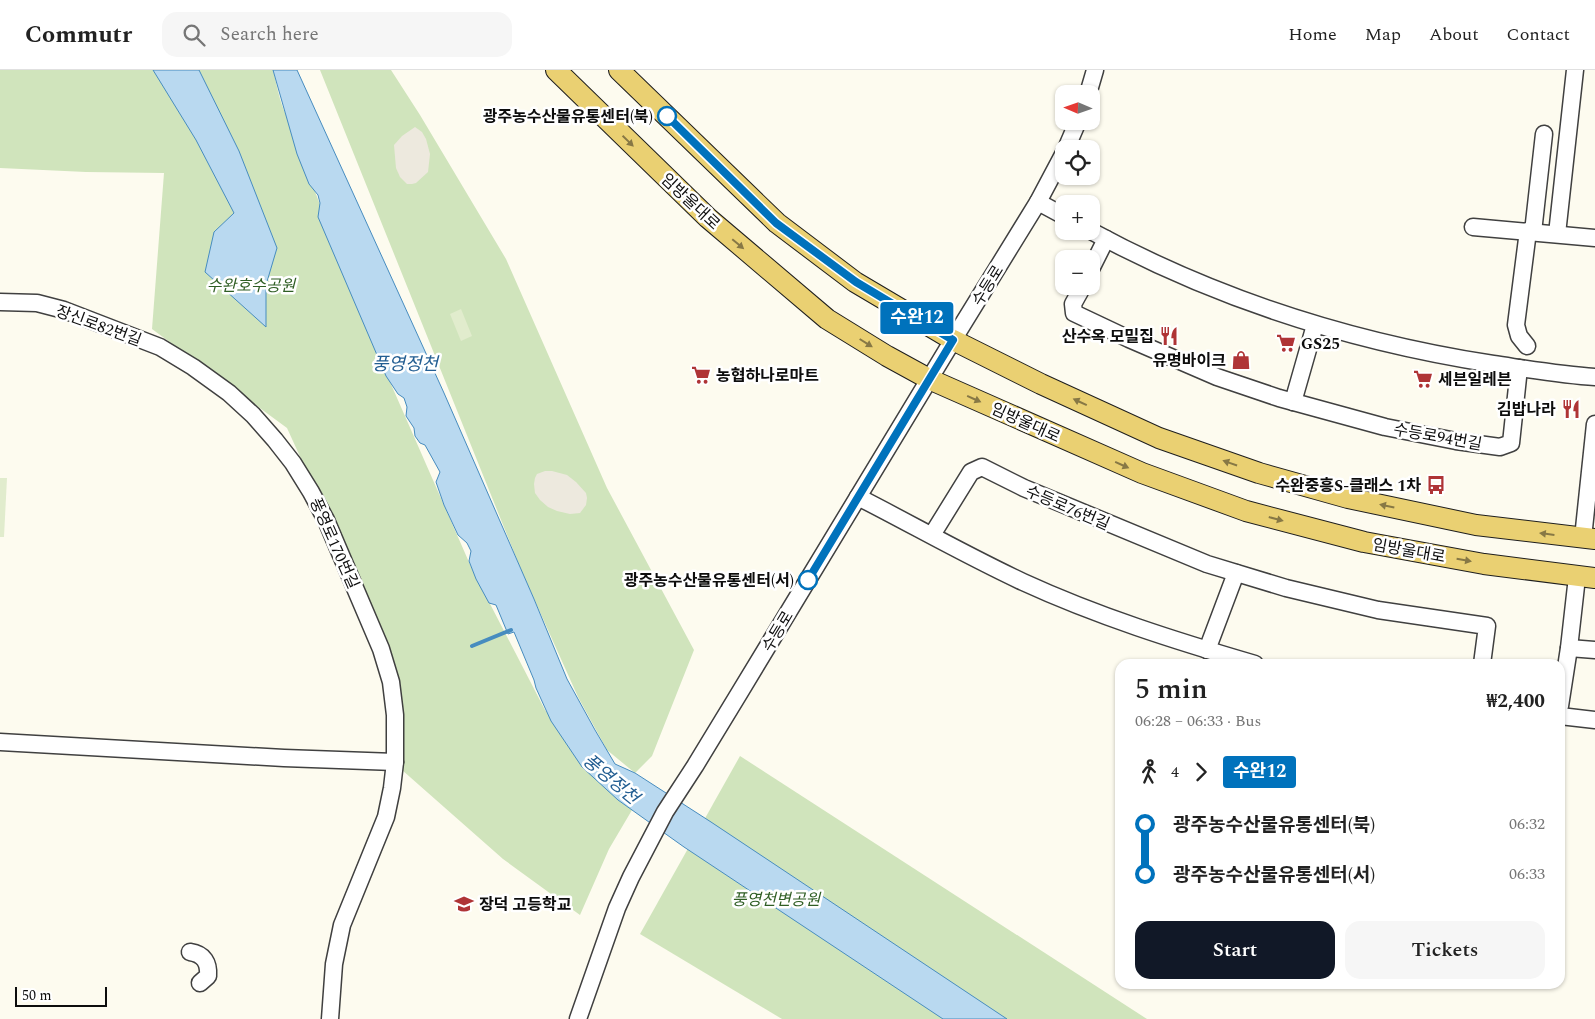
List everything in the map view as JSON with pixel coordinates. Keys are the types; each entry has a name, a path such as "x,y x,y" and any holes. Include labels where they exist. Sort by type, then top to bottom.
{"main road":[{"name":"임방울대로","path":"556,70 708,218 827,319 929,379 1142,473 1246,511 1364,542 1484,564 1586,577"},
{"path":"620,70 776,223 856,282 953,340 1008,368 1159,438 1259,473 1348,498 1476,525 1589,539"}],"street":[{"path":"1091,85 1095,70"},
{"path":"1557,234 1575,70"},
{"path":"1527,346 1519,336 1516,325 1544,134"},
{"name":"수등로","path":"578,1019 617,908 665,812 696,766 1038,202 1055,170"},
{"path":"1038,202 1055,211"},
{"path":"1473,226 1595,238"},
{"path":"1100,236 1181,275 1244,301 1315,325 1449,357 1595,377"},
{"path":"1100,251 1106,239"},
{"name":"수등로94번길","path":"1078,295 1074,304 1074,312 1129,339 1217,377 1293,402 1385,427 1456,441 1500,447 1511,443 1519,368"},
{"name":"장신로82번길","path":"0,302 37,303 64,310 160,347 193,366"},
{"path":"1293,402 1315,325"},
{"name":"풍영로170번길","path":"193,366 228,392 253,415 293,463 326,520 381,649 390,682 395,715 395,762 392,788 386,817 342,925 334,964 330,1019"},
{"path":"1589,539 1595,424"},
{"name":"수등로76번길","path":"932,535 970,472 982,467 1024,488 1207,564 1286,588 1378,610 1487,626 1483,659"},
{"path":"858,497 1022,581 1064,599 1100,614 1238,659"},
{"path":"1206,650 1236,573"},
{"path":"1565,674 1569,648 1586,577"},
{"path":"1569,648 1595,650"},
{"path":"1565,717 1595,720"},
{"path":"0,742 395,762"},
{"path":"190,952 200,955 206,960 208,976 200,983"}],"green space":[{"name":"수완호수공원","path":"0,70 273,70 284,109 369,334 472,569 545,710 632,810 609,849 580,915 503,859 402,770 390,654 287,428 152,329 164,173 0,168"},
{"path":"320,70 391,70 506,259 607,488 694,650 652,756 635,773 607,750 578,697 522,572"},
{"path":"461,309 472,336 461,341 450,314"},
{"path":"0,478 7,478 4,537 0,537"},
{"name":"풍영천변공원","path":"740,756 1147,1019 782,1019 640,934"}],"shaded area":[{"path":"415,127 422,132 426,139 430,154 428,172 416,183 407,184 400,177 396,168 394,145 402,136"},
{"path":"545,471 567,475 586,493 586,505 580,513 570,514 557,511 548,507 540,500 535,493 535,478 537,474"}],"water":[{"name":"수완호수공원","path":"153,70 199,70 239,151 277,248 266,285 266,327 205,272 214,232 234,213 196,140"},
{"name":"풍영정천","path":"273,70 297,70 444,393 567,679 615,764 635,773 711,822 1007,1019 943,1019 684,847 618,800 582,767 551,721 514,632 508,634 496,605 489,603 476,579 469,561 471,551 467,543 458,535 436,482 440,472 425,445 420,443 415,436 414,428 406,416 407,407 404,398 398,394 386,376 318,217 320,203 318,195 309,184 297,154"}],"waterway":[{"path":"472,646 511,630"}],"bus line":[{"name":"수완12","path":"667,116 776,223 856,282 953,340 808,580"}],"place":[{"name":"광주농수산물유통센터(북)","path":"667,116"},
{"name":"산수옥 모밀집","path":"1169,336"},
{"name":"GS25","path":"1286,343"},
{"name":"유명바이크","path":"1241,360"},
{"name":"농협하나로마트","path":"701,375"},
{"name":"세븐일레븐","path":"1423,379"},
{"name":"김밥나라","path":"1571,409"},
{"name":"수완중흥S-클래스 1차","path":"1436,485"},
{"name":"광주농수산물유통센터(서)","path":"808,580"},
{"name":"장덕 고등학교","path":"464,904"}]}
